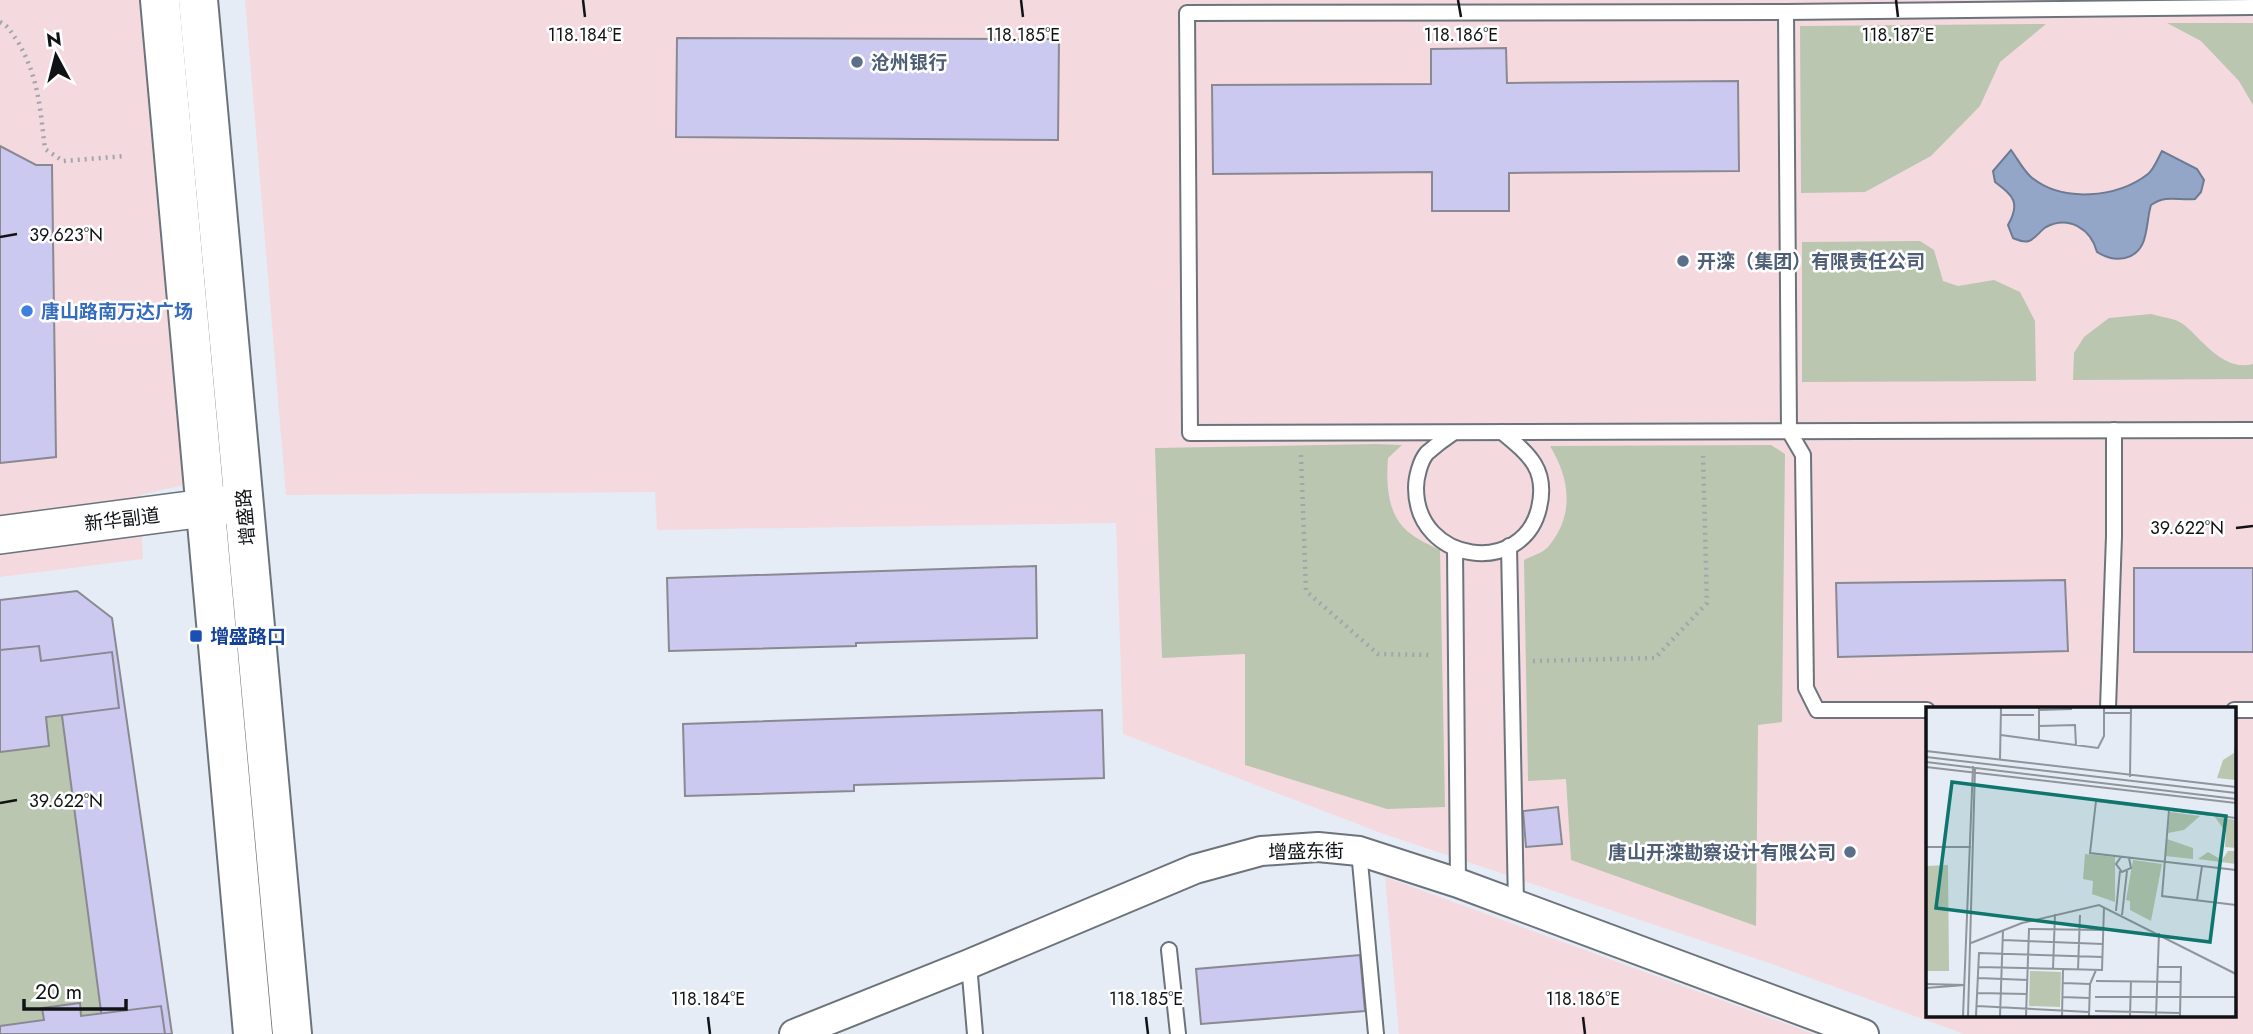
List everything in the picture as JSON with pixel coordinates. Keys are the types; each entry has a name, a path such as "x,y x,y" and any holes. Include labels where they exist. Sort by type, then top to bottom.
{"main road":[{"name":"增盛路","path":"160,0 253,1034"},
{"name":"增盛路","path":"198,0 292,1034"}],"street":[{"name":"新华副道","path":"0,535 244,503"},
{"name":"增盛东街","path":"794,1034 1195,869 1261,851 1318,847 1359,851 1458,883 1828,1027 1864,1034"}],"lane":[{"path":"2253,8 1187,13 1190,433 2253,430"},
{"path":"1786,12 1789,431 1803,456 1807,688 1817,710 1926,710"},
{"path":"2108,707 2114,536 2113,430"},
{"path":"1452,433 1426,455 1416,480 1416,501 1423,521 1437,538 1455,549 1473,554 1492,553 1509,547 1526,533 1538,515 1542,494 1540,473 1528,454 1502,432"},
{"path":"1509,547 1516,905"},
{"path":"1455,549 1458,883"},
{"path":"1359,851 1376,1034"},
{"path":"1170,950 1178,1034"},
{"path":"969,964 975,1034"}],"path":[{"path":"0,22 7,25 25,54 36,81 45,149 63,162 126,156"},
{"path":"1300,444 1307,591 1378,654 1456,656"},
{"path":"1511,662 1655,658 1707,603 1703,451"}],"shaded area":[{"path":"0,0 140,0 166,215 188,484 140,495 143,559 0,577"},
{"name":"开滦（集团）有限责任公司","path":"245,0 2253,0 2253,1034 1964,1034 1772,964 1381,833 1123,734 1116,523 657,530 655,492 286,495"},
{"path":"1385,877 1814,1034 1399,1034"}],"green space":[{"path":"2167,23 2253,23 2253,105 2239,81 2201,41"},
{"path":"2046,24 2000,62 1980,106 1931,156 1865,192 1801,193 1800,26"},
{"path":"1920,241 1934,250 1943,281 1958,286 1994,280 2020,292 2035,321 2036,381 1802,382 1802,242"},
{"path":"2151,314 2183,324 2223,359 2242,365 2253,364 2253,379 2073,380 2074,353 2084,337 2109,318"},
{"path":"1402,445 1388,458 1388,489 1393,509 1397,519 1411,534 1440,550 1445,807 1387,809 1245,765 1245,654 1162,658 1155,448"},
{"path":"1771,445 1785,454 1782,722 1758,725 1756,926 1571,860 1566,779 1528,781 1524,560 1548,547 1557,535 1566,510 1567,497 1562,471 1550,446"},
{"path":"57,678 104,1034 0,1034 0,685"}],"water":[{"path":"2011,150 2031,177 2058,191 2073,194 2106,192 2135,182 2150,172 2162,151 2197,169 2204,180 2201,192 2195,199 2167,199 2151,205 2143,244 2139,250 2125,258 2114,259 2097,252 2090,237 2078,226 2071,224 2046,227 2029,241 2013,238 2008,225 2014,211 2013,200 1995,182 1993,171"}],"building":[{"path":"677,38 1059,39 1058,140 676,137"},
{"path":"1506,48 1507,83 1738,81 1739,171 1509,173 1509,211 1432,211 1432,172 1213,174 1212,85 1431,84 1431,49"},
{"name":"唐山路南万达广场","path":"0,146 36,165 52,165 56,457 0,463"},
{"path":"1036,566 1037,638 669,651 667,578"},
{"path":"2134,568 2253,568 2253,652 2134,652"},
{"path":"2065,580 2068,651 1838,657 1836,583"},
{"path":"77,591 112,618 172,1034 104,1034 57,678 0,685 0,600"},
{"path":"39,646 41,661 112,652 119,708 46,717 49,746 0,752 0,650"},
{"path":"1102,710 1104,778 854,785 854,791 685,796 683,724"},
{"path":"1558,807 1562,844 1526,847 1523,811"},
{"path":"1360,955 1365,1011 1201,1024 1196,969"},
{"path":"80,1003 81,1016 161,1006 165,1034 0,1034 0,1026 44,1020 42,1008"}],"place":[{"name":"沧州银行","path":"857,62"},
{"name":"开滦（集团）有限责任公司","path":"1683,261"},
{"name":"唐山路南万达广场","path":"27,311"},
{"name":"增盛路口","path":"196,636"},
{"name":"唐山开滦勘察设计有限公司","path":"1850,852"}]}
